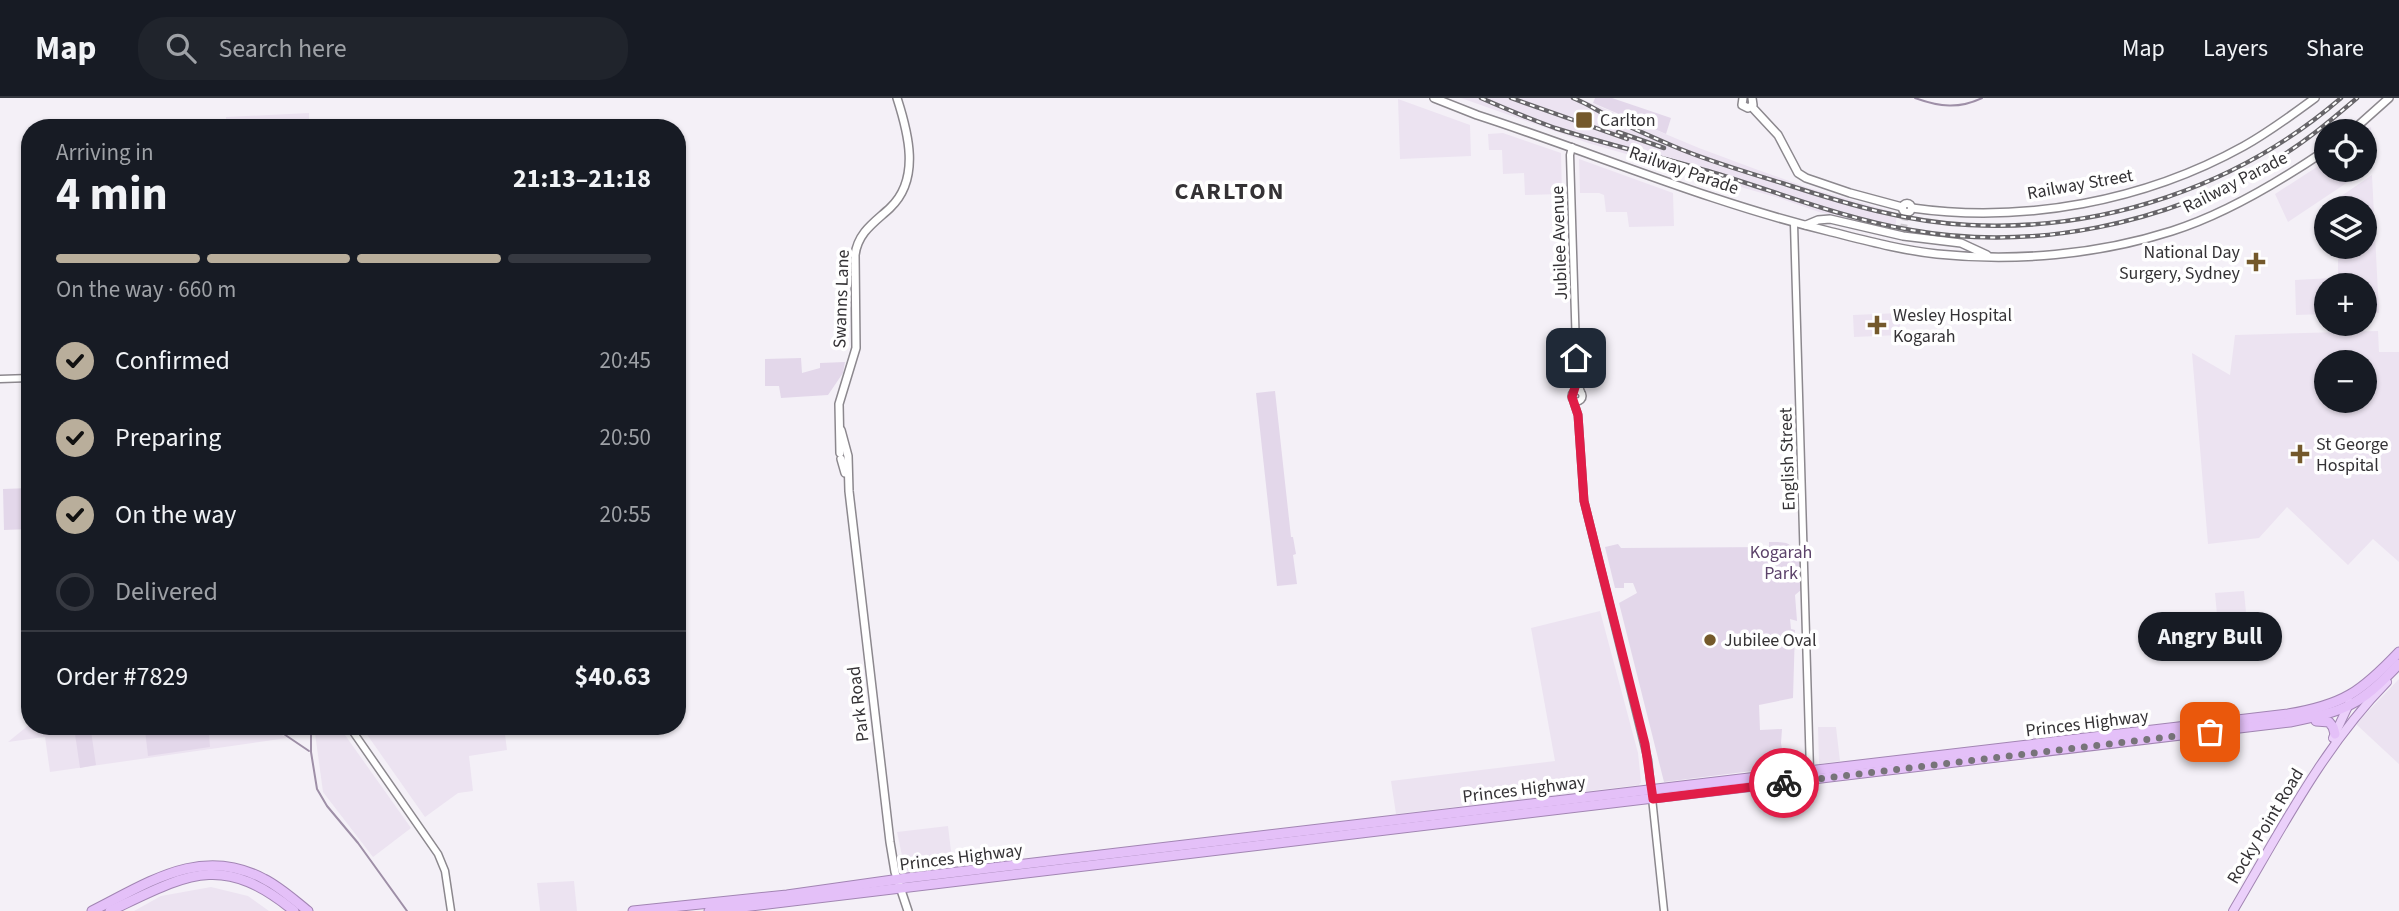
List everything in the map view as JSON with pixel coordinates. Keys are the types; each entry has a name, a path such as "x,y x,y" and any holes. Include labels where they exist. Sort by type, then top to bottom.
{"highway":[{"name":"Princes Highway","path":"1652,794 1810,772 2288,714 2329,706 2354,693 2399,652"},
{"name":"Princes Highway","path":"633,911 899,884 1652,794 2290,722 2347,708 2370,694 2399,666"},
{"path":"2290,722 2326,721 2333,727 2335,734"},
{"path":"92,911 161,876 184,869 215,865 242,870 263,878 308,911"},
{"path":"110,911 174,880 213,874 253,883 294,911"},
{"name":"Princes Highway","path":"709,911 899,884"}],"main road":[{"name":"Swanns Lane","path":"847,377 856,348 857,244 870,225 893,206 907,179 909,147 897,98"},
{"name":"Railway Parade","path":"1434,98 1794,224 1907,250 1964,256 2022,257 2082,251 2172,231 2263,190 2314,158"},
{"name":"Railway Street","path":"1743,98 1744,106 1752,102 1778,135 1798,173 1806,178 1907,210 1961,214 2018,211 2091,202 2136,191 2185,174 2246,145 2315,98"},
{"path":"2365,119 2389,98"},
{"name":"Railway Parade","path":"1805,226 1818,220 1830,219 1965,244 1990,257"},
{"path":"1956,243 1965,248 1964,256"},
{"name":"Park Road","path":"847,377 839,404 841,430 889,840 908,911"},
{"name":"Rocky Point Road","path":"2233,911 2325,757 2353,717 2399,666"},
{"name":"Rocky Point Road","path":"2325,757 2354,693"}],"street":[{"name":"Jubilee Avenue","path":"1572,147 1570,157 1577,396 1584,501 1645,744 1664,911"},
{"name":"English Street","path":"1794,224 1810,772"},
{"path":"0,379 21,378"},
{"path":"355,735 438,854 445,871 451,911"}],"shaded area":[{"path":"1461,98 1579,98 1758,170 1809,188 1897,213 1895,230 1819,212 1588,143"},
{"path":"1398,99 1470,125 1471,156 1400,159"},
{"path":"309,113 309,119 226,117"},
{"path":"1503,133 1561,153 1562,194 1525,195 1524,173 1503,174 1502,150 1489,150 1488,134"},
{"path":"1579,159 1673,193 1674,226 1629,227 1627,212 1606,212 1604,195 1580,193"},
{"path":"2314,169 2314,182 2348,182 2327,196 2314,196 2314,205 2288,222 2275,194"},
{"path":"2362,182 2372,182 2373,196 2341,196"},
{"path":"2338,259 2376,259 2377,273 2338,273"},
{"path":"2377,274 2379,313 2377,313"},
{"path":"2314,279 2314,314 2296,315 2295,280"},
{"name":"Wesley Hospital Kogarah","path":"1900,313 1900,335 1854,337 1853,315"},
{"name":"St George Hospital","path":"2378,331 2379,352 2399,352 2399,562 2373,539 2348,565 2287,507 2259,538 2208,544 2192,353 2230,375 2235,335 2314,333 2314,336 2377,336"},
{"path":"2244,591 2247,623 2218,626 2215,593"},
{"path":"1600,611 1638,753 1639,785 1396,814 1391,781 1555,761 1531,628"},
{"path":"2399,679 2399,764 2356,724"},
{"path":"1818,727 1836,727 1840,761 1819,764"},
{"path":"21,731 21,735 282,735 287,738 50,772 45,737 8,742"},
{"path":"315,735 345,735 411,828 373,857 323,792"},
{"path":"367,735 505,735 507,750 469,756 473,791 458,793 425,817"},
{"path":"948,826 953,867 909,872 905,870 897,832"},
{"path":"574,881 577,911 540,911 537,883"},
{"path":"211,887 248,896 269,911 134,911 161,896"}],"green space":[{"path":"1595,98 1612,98 1671,118 1666,134 1593,103"},
{"path":"801,358 802,373 820,368 820,363 845,362 843,373 828,395 781,398 779,386 765,386 765,359"},
{"path":"1275,391 1291,537 1296,554 1293,555 1297,584 1277,586 1256,393"},
{"path":"21,488 21,529 4,530 3,489"},
{"name":"Kogarah Park","path":"1769,542 1792,546 1799,557 1801,571 1801,590 1795,595 1797,621 1790,619 1791,629 1795,630 1793,698 1759,705 1760,730 1782,729 1785,767 1664,782 1619,603 1637,593 1633,583 1624,583 1624,588 1615,588 1605,547 1618,544 1621,548 1769,547"},
{"path":"75,735 92,735 96,765 80,768"},
{"path":"146,735 209,735 210,747 148,756"}],"waterway":[{"path":"1915,98 1949,106 1982,98"},
{"path":"285,735 309,751"},
{"path":"311,735 317,789 407,911"}],"tunnel":[{"path":"1903,231 1906,214"}],"railway":[{"path":"1481,98 1555,128 1708,171 1859,219 1957,236 2004,237 2098,227 2188,201 2273,161 2316,132 2357,98"},
{"path":"1511,98 1627,139"},
{"path":"1573,98 1634,129 1730,167 1900,216 1969,225 2019,225 2069,220 2119,211 2167,197 2214,179 2259,156 2301,129 2341,98"},
{"path":"1618,132 1664,148"}],"way so far":[{"path":"1784,783 2210,732"}],"place":[{"name":"Carlton","path":"1584,120"},
{"name":"National Day Surgery, Sydney","path":"2256,262"},
{"name":"Wesley Hospital Kogarah","path":"1877,325"},
{"name":"St George Hospital","path":"2300,454"},
{"name":"Jubilee Oval","path":"1710,640"},
{"name":"Angry Bull","path":"2210,732"}],"district":[{"name":"CARLTON","path":"1230,191"}],"route":[{"path":"1576,358 1577,381 1572,397 1578,415 1584,501 1645,744 1653,799 1784,783"}]}
